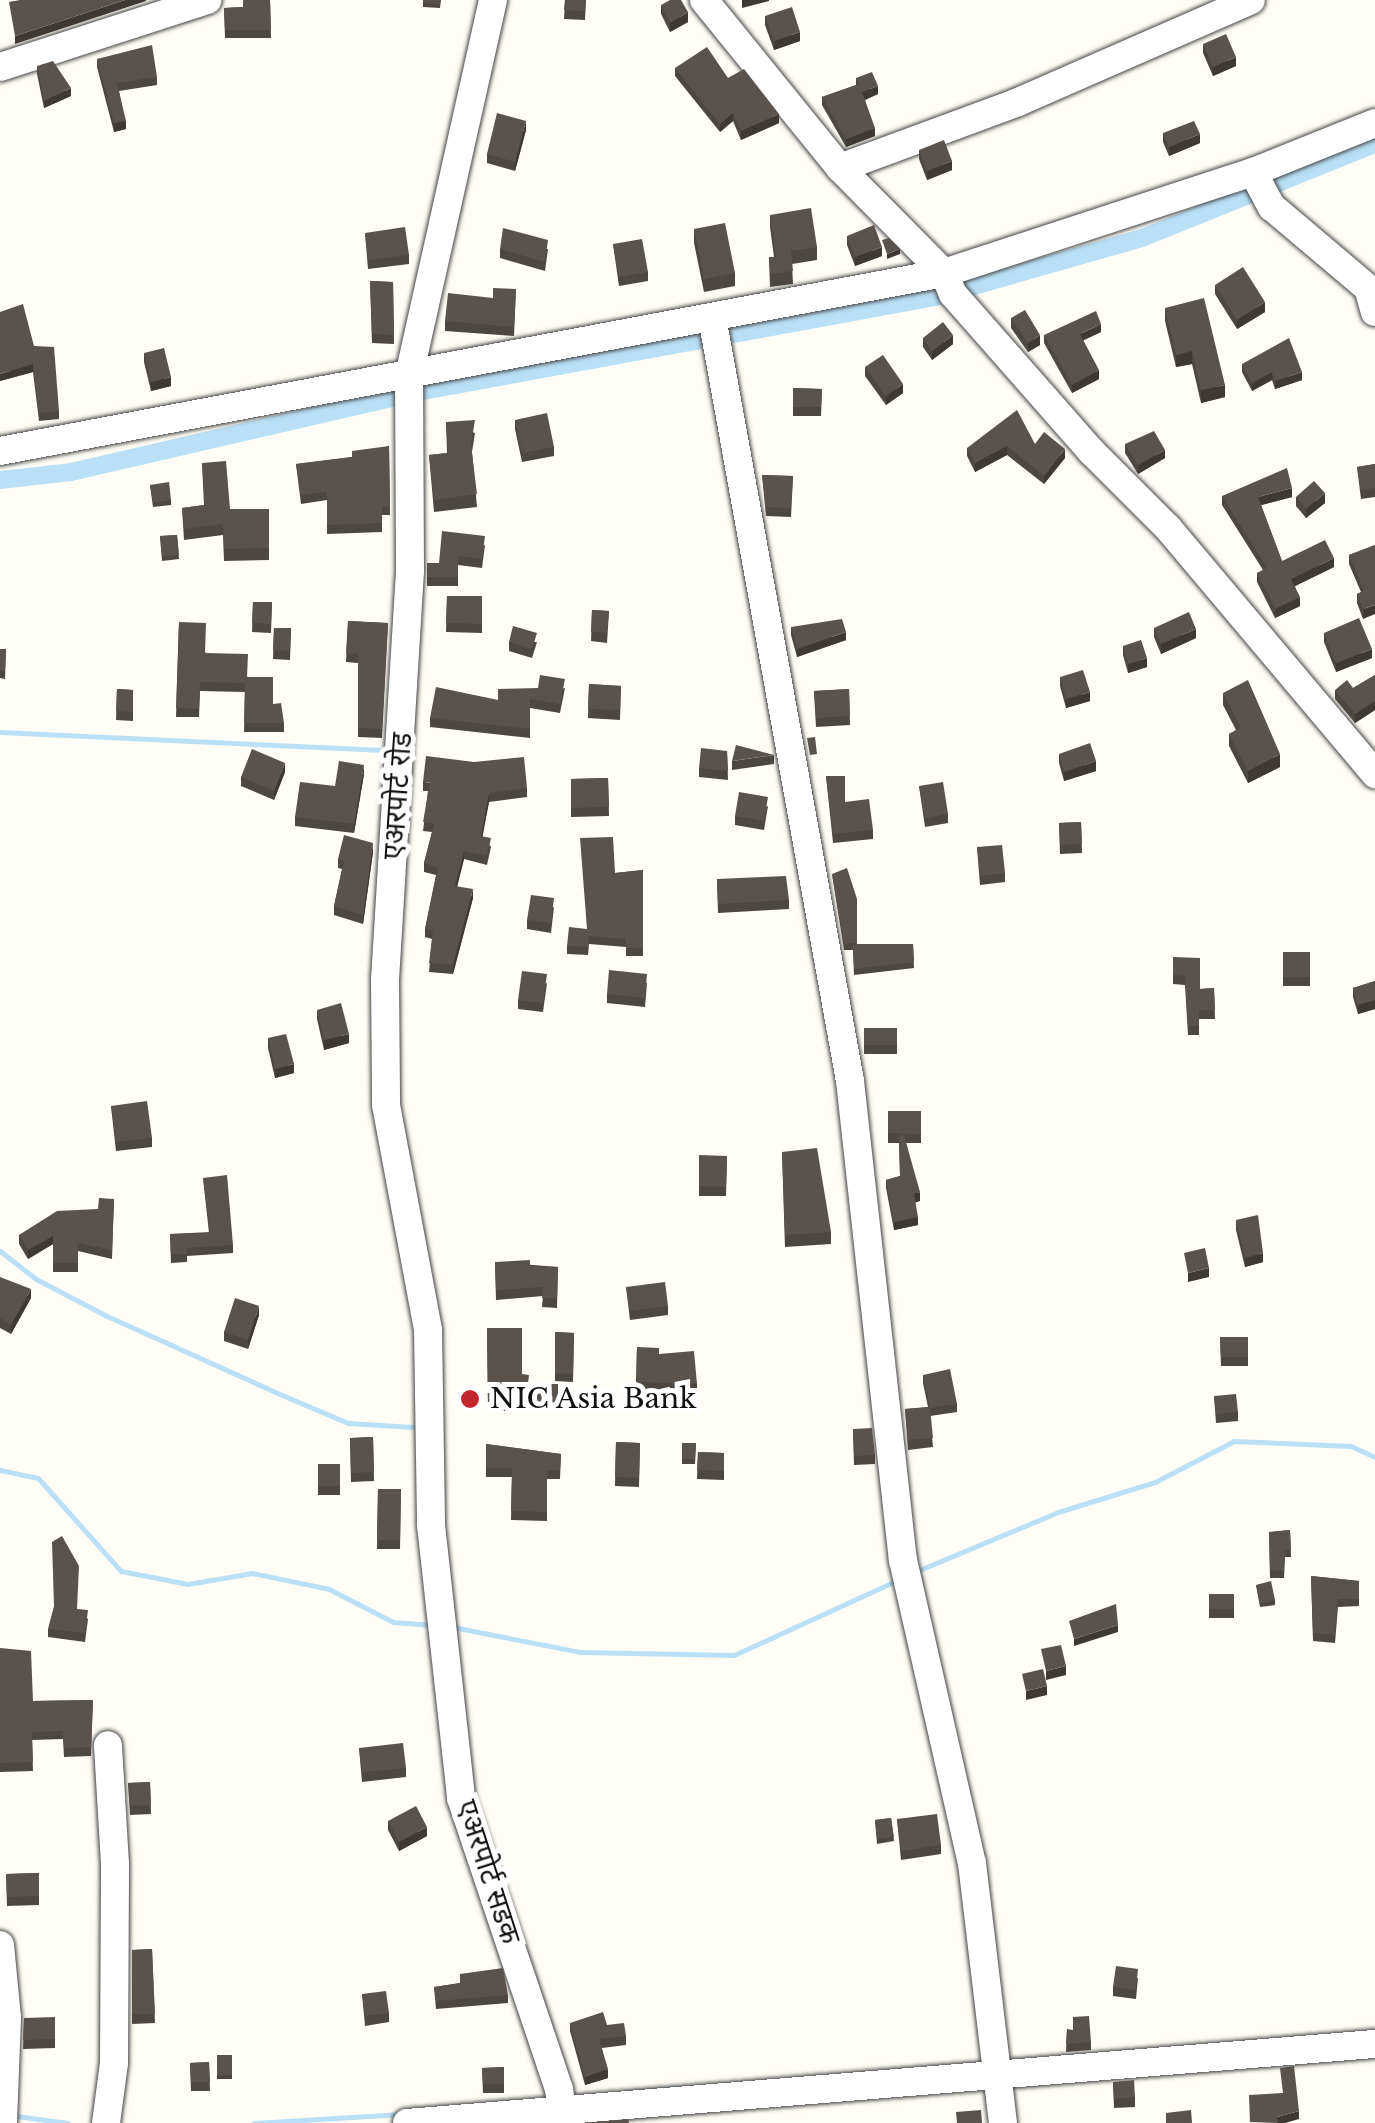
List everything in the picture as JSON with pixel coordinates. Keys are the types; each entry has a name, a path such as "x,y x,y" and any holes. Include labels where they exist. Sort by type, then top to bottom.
{"street":[{"path":"0,67 207,0"},
{"name":"एअरपोर्ट रोड","path":"445,1649 438,1598 428,1330 386,1105 385,979 410,570 409,374 494,0"},
{"path":"704,0 840,168 949,283 1092,452 1168,528 1375,774"},
{"path":"840,168 1018,102 1250,0"},
{"path":"0,451 409,374 714,329 949,283 1254,176 1375,124"},
{"path":"1254,176 1272,207 1368,288 1375,312"},
{"path":"714,329 850,1081 903,1560 914,1590 972,1863 1003,2123"},
{"name":"एअरपोर्ट सडक","path":"445,1649 462,1798 563,2107"},
{"path":"106,2123 114,2063 116,1864 108,1745"},
{"path":"0,1945 7,2018 3,2123"},
{"path":"407,2123 995,2063 1375,2044"}],"building":[{"path":"125,0 15,36 9,2"},
{"path":"243,0 270,0 271,30 225,30 224,8 243,7"},
{"path":"565,0 586,0 585,11 564,10"},
{"path":"681,0 688,12 670,23 661,5"},
{"path":"792,7 800,32 774,41 765,16"},
{"path":"1226,34 1236,57 1213,67 1203,44"},
{"path":"152,45 157,77 117,83 126,121 114,123 97,59"},
{"path":"707,47 728,78 744,69 779,114 741,131 733,113 720,124 675,68"},
{"path":"53,61 71,88 44,101 37,66"},
{"path":"872,72 878,86 862,92 875,128 846,139 822,97 859,84 856,78"},
{"path":"497,113 526,121 515,162 487,154"},
{"path":"1194,121 1200,134 1169,147 1163,133"},
{"path":"944,140 952,161 927,171 919,150"},
{"path":"811,208 817,247 791,251 793,271 770,274 769,257 776,257 770,215"},
{"path":"725,223 735,273 704,279 694,229"},
{"path":"874,225 882,247 855,257 847,236"},
{"path":"405,227 409,255 368,260 365,233"},
{"path":"503,228 548,240 545,262 500,249"},
{"path":"889,238 900,249 887,254 882,240"},
{"path":"642,239 648,272 619,277 613,244"},
{"path":"1243,267 1265,302 1237,320 1215,285"},
{"path":"370,281 393,282 394,335 372,334"},
{"path":"493,288 516,289 514,327 445,321 448,293 493,298"},
{"path":"1204,298 1225,385 1201,390 1192,351 1176,355 1165,308"},
{"path":"23,304 34,346 54,347 59,411 39,413 33,364 0,374 0,312"},
{"path":"1025,310 1040,335 1028,343 1011,318"},
{"path":"1096,311 1101,324 1080,334 1099,370 1072,385 1044,335"},
{"path":"943,322 953,335 932,351 923,338"},
{"path":"1289,338 1302,372 1275,381 1272,372 1252,383 1242,364"},
{"path":"164,348 171,377 151,382 144,353"},
{"path":"883,355 903,384 886,396 865,367"},
{"path":"793,388 822,389 821,407 793,407"},
{"path":"1017,410 1035,444 1044,432 1065,449 1044,476 1007,446 975,463 967,448"},
{"path":"547,413 554,447 522,453 515,420"},
{"path":"475,420 471,445 477,494 434,500 429,455 448,453 446,422"},
{"path":"1154,431 1165,450 1138,465 1125,444"},
{"path":"389,446 390,506 382,507 382,523 327,525 327,492 301,495 296,464 352,457 352,451"},
{"path":"226,461 230,509 269,509 269,548 224,549 223,524 184,529 182,508 205,505 202,463"},
{"path":"1375,464 1375,488 1361,490 1357,467"},
{"path":"1287,468 1292,488 1258,497 1282,561 1325,540 1334,558 1291,579 1300,597 1275,609 1257,573 1267,568 1222,496"},
{"path":"762,475 793,476 791,508 766,507"},
{"path":"1314,481 1325,493 1306,509 1296,497"},
{"path":"169,482 171,500 153,503 150,485"},
{"path":"442,531 485,536 482,559 458,556 458,577 427,577 427,563 439,563"},
{"path":"177,535 179,555 162,556 160,536"},
{"path":"1375,545 1375,605 1363,609 1357,594 1364,591 1349,555"},
{"path":"447,596 482,596 482,624 446,623"},
{"path":"253,602 272,602 271,624 252,623"},
{"path":"592,610 609,611 607,633 591,632"},
{"path":"1189,612 1196,629 1161,644 1154,628"},
{"path":"1359,618 1372,649 1336,663 1324,633"},
{"path":"842,619 846,632 797,649 791,627"},
{"path":"348,621 388,623 382,729 358,728 358,654 346,653"},
{"path":"179,622 206,623 205,653 248,654 247,677 273,677 273,704 281,703 284,723 244,723 245,683 200,682 199,709 176,708"},
{"path":"513,626 537,633 532,649 509,642"},
{"path":"274,628 291,628 290,651 273,650"},
{"path":"1141,640 1147,658 1128,664 1123,646"},
{"path":"0,649 6,649 5,671 0,670"},
{"path":"1083,670 1090,692 1066,699 1060,677"},
{"path":"540,675 565,679 560,704 530,699 530,729 430,718 436,687 498,700 498,689 538,688"},
{"path":"1375,675 1375,701 1355,714 1335,690 1347,680 1353,688"},
{"path":"1248,680 1280,754 1248,771 1229,734 1241,728 1223,693"},
{"path":"589,684 621,686 620,710 588,709"},
{"path":"117,689 133,690 133,712 116,711"},
{"path":"849,689 850,716 816,718 814,691"},
{"path":"815,737 817,754 810,755 807,738"},
{"path":"1090,743 1096,761 1064,772 1059,754"},
{"path":"736,745 774,755 732,761"},
{"path":"701,748 727,751 728,771 699,768"},
{"path":"252,749 285,763 274,791 241,777"},
{"path":"426,756 474,762 524,757 527,788 489,793 481,836 491,838 487,856 464,851 455,886 473,889 453,965 429,963 433,931 425,929 438,867 424,863 434,824 423,822 430,782 423,782"},
{"path":"339,761 364,765 354,824 295,817 300,782 335,786"},
{"path":"826,776 845,776 845,802 869,799 873,830 833,834"},
{"path":"608,778 609,807 571,808 571,779"},
{"path":"943,782 948,814 925,818 919,786"},
{"path":"739,792 768,797 764,821 735,816"},
{"path":"1081,822 1082,844 1060,845 1059,823"},
{"path":"344,835 373,843 363,915 334,906 344,861 338,859"},
{"path":"613,837 615,873 643,870 643,948 626,948 626,939 589,936 588,947 567,946 569,927 587,929 580,838"},
{"path":"1002,845 1005,873 980,876 977,847"},
{"path":"847,868 857,899 857,943 844,944 832,874"},
{"path":"786,876 789,900 718,904 717,879"},
{"path":"531,895 554,898 551,923 527,920"},
{"path":"853,944 913,944 914,962 854,969"},
{"path":"1283,952 1310,952 1310,977 1283,977"},
{"path":"1173,957 1200,958 1200,989 1214,988 1215,1010 1199,1010 1199,1026 1188,1026 1185,976 1173,975"},
{"path":"609,970 647,974 645,998 607,994"},
{"path":"522,971 547,974 543,1003 518,1000"},
{"path":"1375,981 1375,1000 1358,1005 1353,988"},
{"path":"341,1003 349,1034 324,1040 317,1010"},
{"path":"864,1028 897,1028 897,1045 864,1045"},
{"path":"286,1034 294,1064 275,1069 268,1038"},
{"path":"147,1101 152,1138 116,1142 111,1106"},
{"path":"888,1111 921,1111 921,1134 888,1133"},
{"path":"904,1135 920,1192 914,1194 918,1217 894,1222 886,1180 900,1176 899,1136"},
{"path":"817,1148 831,1232 785,1235 782,1152"},
{"path":"699,1155 727,1156 726,1187 699,1186"},
{"path":"227,1175 233,1245 187,1248 187,1254 171,1254 170,1234 210,1232 203,1178"},
{"path":"99,1198 114,1199 112,1250 78,1243 78,1263 53,1263 53,1236 28,1250 19,1235 57,1211 98,1209"},
{"path":"1258,1215 1263,1253 1245,1258 1236,1220"},
{"path":"1205,1248 1209,1268 1188,1273 1184,1253"},
{"path":"530,1260 530,1266 558,1267 557,1298 542,1298 543,1287 496,1290 495,1262"},
{"path":"0,1277 31,1289 11,1325 0,1318"},
{"path":"665,1282 668,1306 630,1311 626,1287"},
{"path":"235,1298 259,1306 248,1340 224,1332"},
{"path":"487,1328 522,1328 522,1374 529,1375 528,1384 558,1384 558,1402 488,1402"},
{"path":"555,1332 574,1333 573,1374 555,1373"},
{"path":"1220,1337 1248,1337 1248,1357 1221,1357"},
{"path":"637,1347 659,1348 659,1354 694,1351 697,1384 636,1382"},
{"path":"950,1369 957,1404 930,1408 923,1375"},
{"path":"1236,1394 1238,1412 1216,1414 1214,1396"},
{"path":"930,1407 933,1438 908,1440 905,1409"},
{"path":"872,1428 875,1455 854,1456 853,1429"},
{"path":"373,1437 374,1472 351,1473 350,1438"},
{"path":"616,1442 640,1443 639,1478 615,1477"},
{"path":"682,1443 696,1443 695,1459 682,1459"},
{"path":"486,1444 561,1454 560,1470 547,1470 547,1512 511,1511 512,1468 486,1468"},
{"path":"698,1452 724,1453 724,1471 697,1470"},
{"path":"318,1464 340,1464 340,1486 318,1486"},
{"path":"378,1489 401,1489 400,1540 377,1540"},
{"path":"1290,1530 1291,1550 1285,1550 1284,1571 1270,1570 1269,1532"},
{"path":"62,1536 79,1566 77,1609 88,1610 85,1633 48,1629 54,1606 52,1542"},
{"path":"1311,1576 1359,1581 1359,1599 1338,1599 1335,1635 1313,1633"},
{"path":"1271,1581 1275,1600 1260,1603 1256,1585"},
{"path":"1209,1594 1234,1594 1234,1609 1209,1609"},
{"path":"1116,1604 1118,1625 1074,1639 1069,1621"},
{"path":"1061,1645 1066,1666 1046,1671 1041,1649"},
{"path":"0,1648 31,1651 33,1701 93,1700 91,1747 64,1748 63,1731 32,1732 33,1762 0,1763"},
{"path":"1043,1669 1047,1686 1026,1691 1022,1674"},
{"path":"403,1743 406,1768 362,1772 359,1748"},
{"path":"150,1782 151,1805 130,1806 128,1783"},
{"path":"416,1806 427,1827 399,1842 388,1821"},
{"path":"937,1814 941,1845 901,1851 897,1819"},
{"path":"891,1818 894,1837 877,1839 875,1820"},
{"path":"39,1873 39,1896 7,1897 6,1874"},
{"path":"152,1949 155,2014 132,2014 132,1950"},
{"path":"1116,1966 1138,1969 1136,1990 1113,1987"},
{"path":"503,1968 508,1995 436,2001 434,1987 461,1983 460,1974"},
{"path":"386,1991 389,2013 365,2016 362,1994"},
{"path":"603,2012 607,2025 624,2023 626,2036 599,2039 608,2069 585,2077 570,2023"},
{"path":"1089,2016 1091,2042 1066,2044 1067,2029 1073,2030 1073,2017"},
{"path":"55,2017 55,2039 23,2040 24,2018"},
{"path":"217,2055 232,2055 232,2075 217,2075"},
{"path":"209,2062 210,2082 191,2082 190,2063"},
{"path":"1294,2066 1299,2111 1277,2117 1278,2123 1250,2122 1249,2095 1283,2093 1280,2068"},
{"path":"504,2067 504,2084 483,2084 482,2068"},
{"path":"1134,2080 1135,2097 1114,2099 1113,2082"},
{"path":"981,2110 982,2123 957,2123 956,2112"},
{"path":"1191,2110 1192,2123 1166,2123 1166,2113"},
{"path":"628,2119 629,2123 584,2123"}],"waterway":[{"path":"423,391 935,297 1142,238 1375,144"},
{"path":"0,480 71,472 392,398"},
{"path":"0,732 379,750"},
{"path":"0,1251 36,1279 107,1316 282,1395 348,1423 413,1427"},
{"path":"917,1571 1058,1512 1155,1482 1234,1441 1351,1446 1375,1457"},
{"path":"0,1470 38,1478 121,1571 188,1584 252,1573 329,1589 393,1622 433,1625"},
{"path":"453,1627 580,1652 734,1655 898,1580"},
{"path":"626,2092 679,2088"},
{"path":"254,2123 402,2114"},
{"path":"17,2116 68,2123"}],"place":[{"name":"NIC Asia Bank","path":"470,1399"}]}
